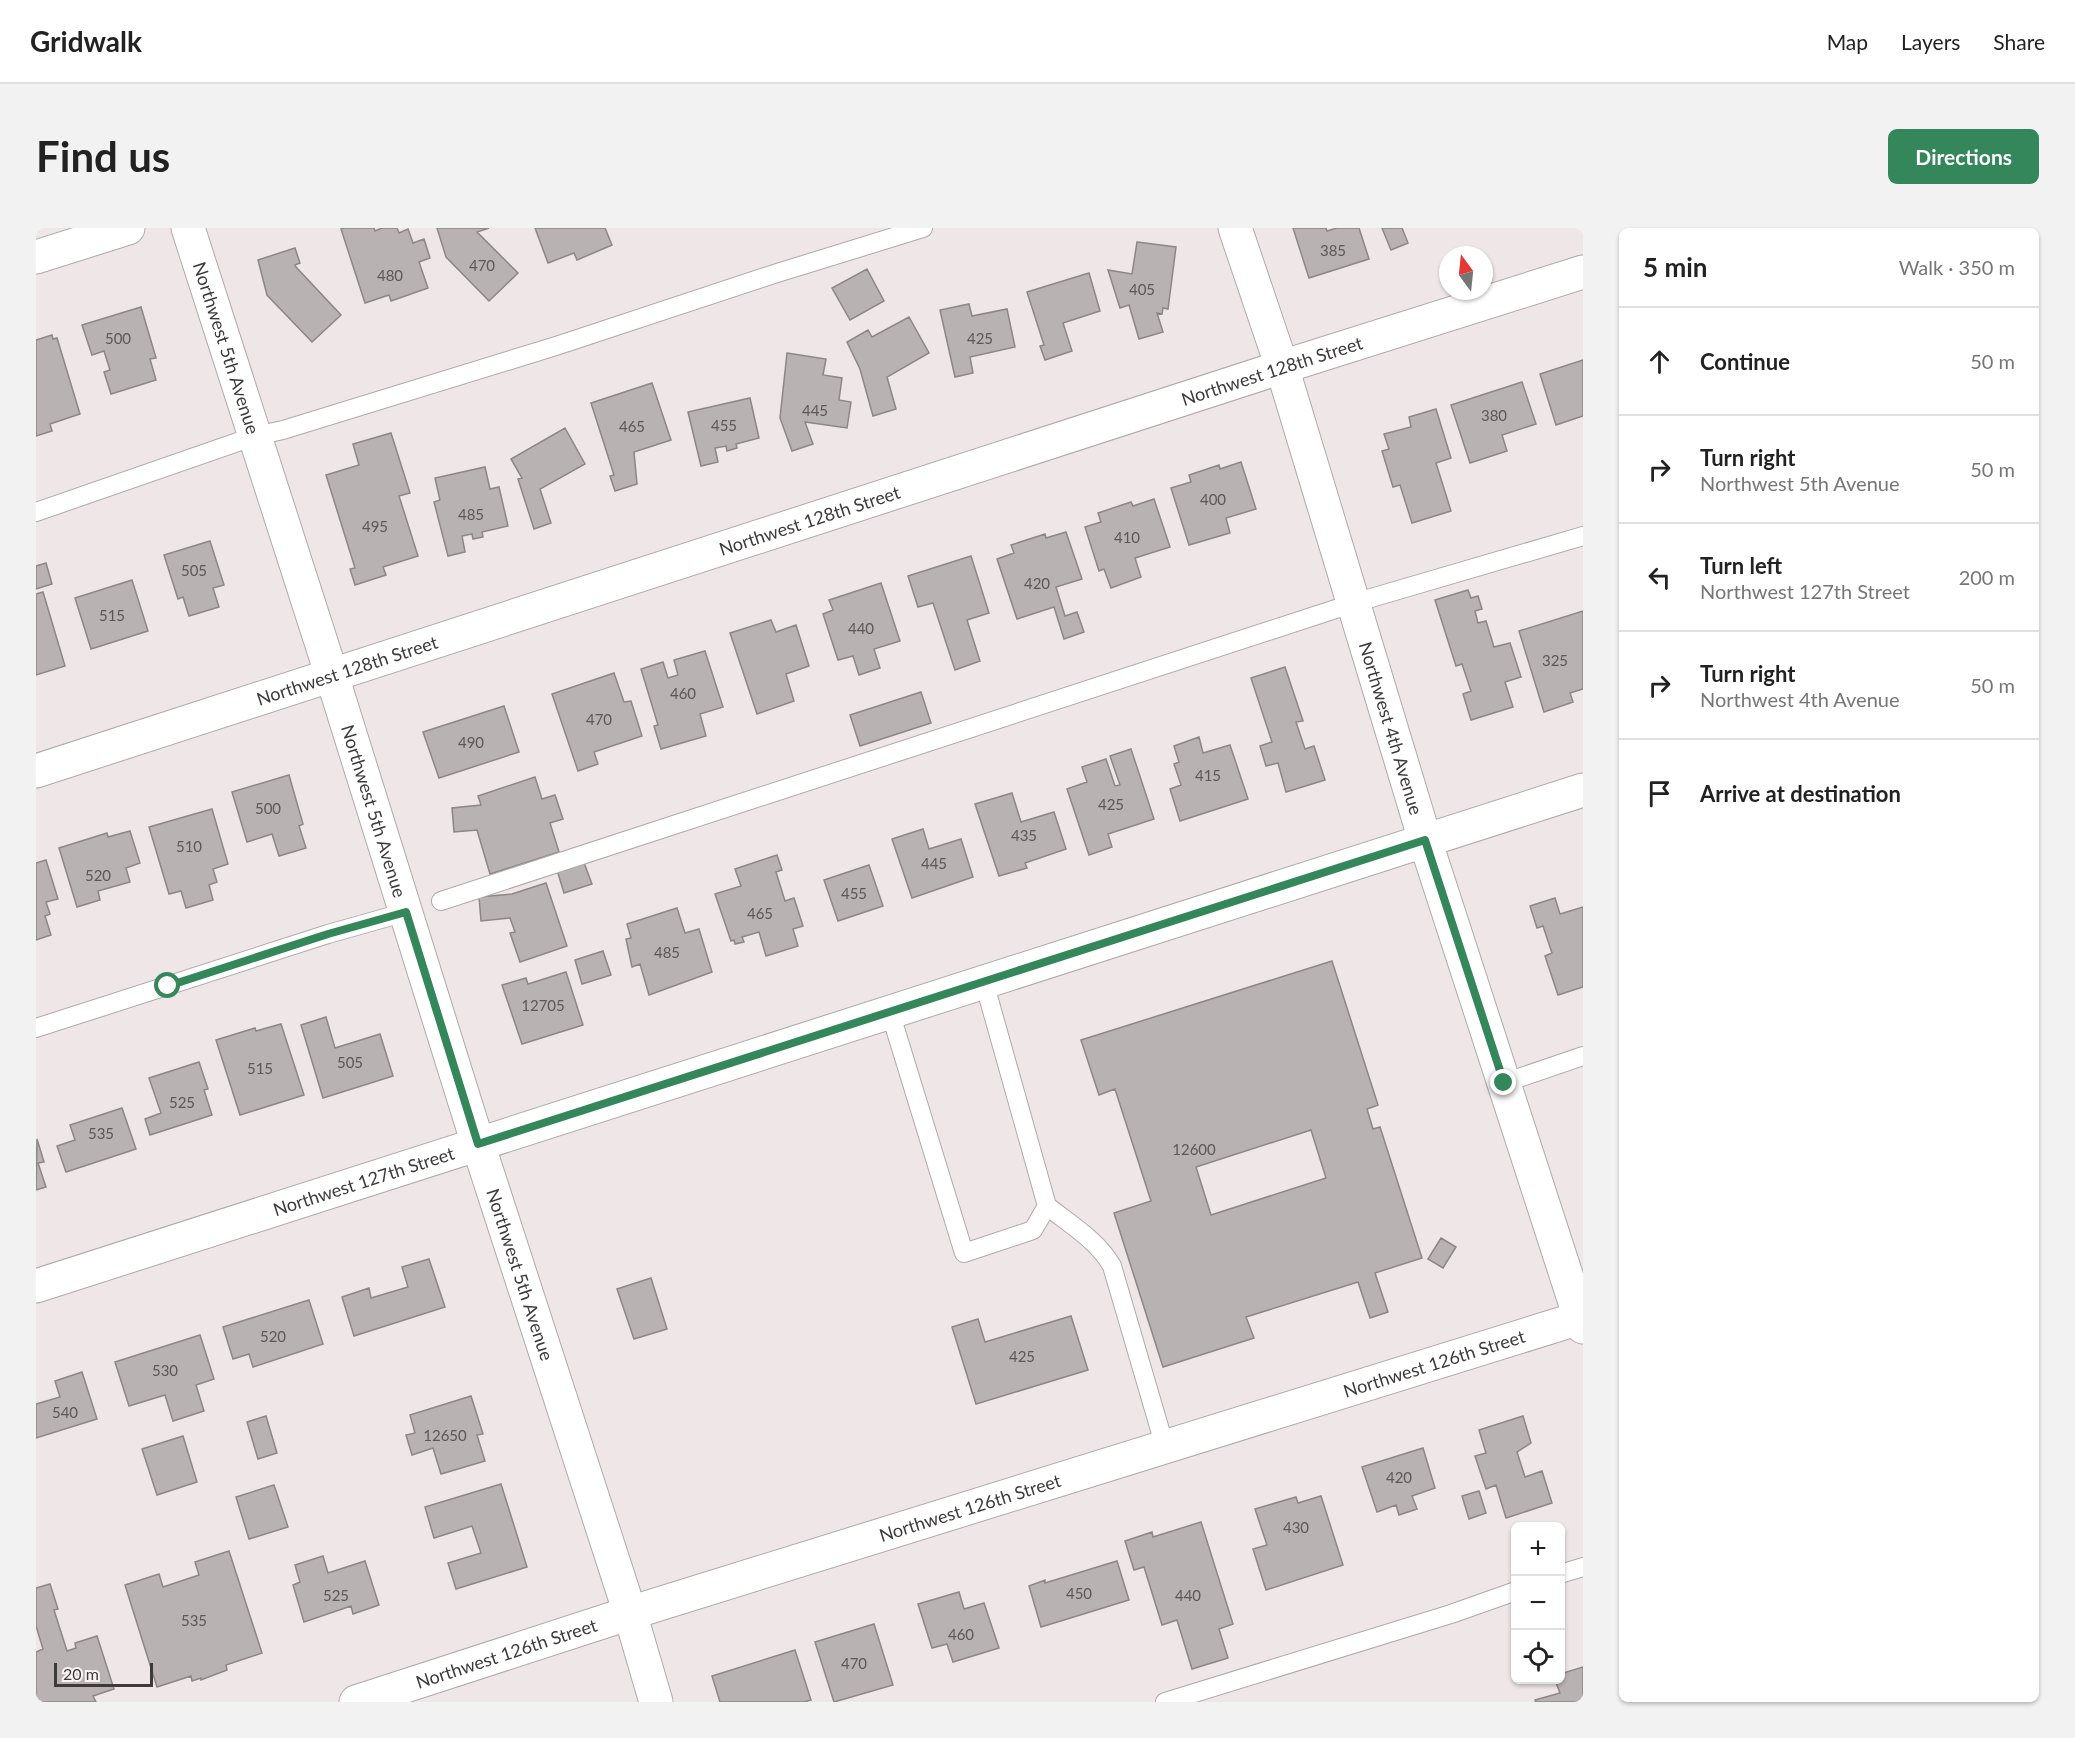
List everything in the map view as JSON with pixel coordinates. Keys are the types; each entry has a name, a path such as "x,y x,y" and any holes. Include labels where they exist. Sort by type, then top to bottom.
{"street":[{"path":"36,257 128,228"},
{"name":"Northwest 5th Avenue","path":"188,228 332,676 478,1144 630,1613 656,1702"},
{"name":"Northwest 4th Avenue","path":"1235,228 1282,367 1425,840 1582,1321"},
{"name":"Northwest 128th Street","path":"36,771 1282,367 1583,272"},
{"name":"Northwest 127th Street","path":"36,1286 1583,790"},
{"name":"Northwest 126th Street","path":"356,1702 630,1613 1165,1447 1582,1321"}],"lane":[{"path":"36,512 255,436 283,430 556,346 774,274 923,228"},
{"path":"441,901 1354,603 1583,536"},
{"path":"36,1028 328,934 406,912"},
{"path":"984,982 1047,1206 1106,1254 1112,1266 1165,1447"},
{"path":"890,1012 964,1253 1033,1230 1047,1206"},
{"path":"1504,1083 1583,1056"},
{"path":"1565,1572 1583,1567"},
{"path":"1165,1702 1451,1614 1511,1592"}],"building":[{"path":"374,228 375,231 382,228 397,228 399,233 408,229 413,243 424,239 430,258 419,262 428,288 391,301 389,295 365,303 341,229"},
{"path":"437,228 489,228 477,232 518,273 489,301 446,257"},
{"path":"535,228 605,228 612,245 577,260 574,253 548,263"},
{"path":"1293,228 1326,228 1327,231 1337,228 1359,228 1369,259 1309,278"},
{"path":"1382,228 1402,228 1408,243 1391,250"},
{"path":"1137,242 1176,247 1168,309 1163,308 1162,314 1157,313 1163,332 1139,339 1129,305 1120,308 1108,270 1132,274"},
{"path":"295,248 300,263 295,265 296,267 341,315 312,342 267,295 258,260"},
{"path":"867,269 884,301 850,320 832,288"},
{"path":"1089,273 1100,311 1063,323 1072,351 1045,360 1040,346 1044,345 1027,292"},
{"path":"969,304 972,316 1007,309 1015,347 970,357 973,373 955,377 940,310"},
{"path":"141,307 156,358 150,359 156,380 111,394 104,372 110,370 104,351 92,355 82,325"},
{"path":"909,317 929,353 887,377 896,409 873,416 860,369 847,342 868,330 872,337"},
{"path":"52,335 53,339 57,338 80,414 50,424 52,431 36,436 36,340"},
{"path":"787,353 826,359 823,375 842,378 839,400 851,402 847,428 805,422 813,444 792,451 780,418"},
{"path":"1583,360 1583,416 1556,425 1540,374"},
{"path":"1522,382 1536,424 1502,435 1507,451 1470,463 1451,405"},
{"path":"652,383 671,440 634,452 637,484 615,491 610,476 614,475 591,403"},
{"path":"750,398 759,438 736,444 737,448 727,451 726,446 715,448 718,462 701,466 688,412"},
{"path":"1436,409 1451,458 1436,463 1451,511 1412,523 1400,485 1393,487 1382,451 1389,449 1384,434 1411,427 1409,417"},
{"path":"565,428 585,464 540,489 551,523 534,529 518,479 522,478 511,459"},
{"path":"391,433 410,493 399,496 418,556 383,567 386,575 355,585 350,569 355,568 326,475 359,465 353,444"},
{"path":"1241,462 1256,509 1226,518 1230,533 1189,545 1171,488 1191,482 1189,475 1219,465 1220,469"},
{"path":"485,467 490,489 499,487 508,526 482,532 483,537 473,539 472,534 462,536 465,552 448,556 434,502 440,500 435,478"},
{"path":"1154,499 1170,547 1135,558 1141,577 1111,588 1104,569 1099,571 1085,527 1101,522 1098,513 1131,502 1133,506"},
{"path":"1066,532 1082,579 1056,587 1065,616 1077,612 1084,632 1064,639 1054,607 1017,619 997,559 1014,553 1011,545 1045,534 1046,538"},
{"path":"210,541 224,585 213,588 219,607 189,616 183,597 178,599 164,555"},
{"path":"971,556 989,613 967,620 980,661 955,670 933,603 918,607 908,576"},
{"path":"46,563 52,584 36,589 36,566"},
{"path":"132,580 148,631 91,649 75,598"},
{"path":"881,583 900,641 874,649 880,668 859,675 853,656 838,660 823,614 833,610 829,600"},
{"path":"1468,590 1471,598 1478,596 1482,609 1475,611 1478,623 1486,621 1494,647 1510,643 1521,677 1505,682 1513,707 1471,720 1463,694 1471,691 1462,664 1456,666 1435,600"},
{"path":"43,592 65,666 36,675 36,594"},
{"path":"1583,611 1583,689 1570,693 1573,702 1544,712 1519,631"},
{"path":"771,620 776,632 796,625 809,666 786,674 794,701 757,714 730,633"},
{"path":"705,651 723,707 700,714 706,736 661,749 654,726 658,725 641,669 663,662 668,678 678,675 674,660"},
{"path":"1285,667 1303,721 1296,722 1305,749 1314,746 1325,780 1286,792 1278,763 1266,766 1260,746 1272,742 1251,678"},
{"path":"614,673 624,702 631,701 642,736 594,752 598,764 578,771 552,694"},
{"path":"921,692 931,723 860,746 850,715"},
{"path":"504,706 519,752 439,778 423,732"},
{"path":"1199,737 1203,753 1230,745 1248,799 1180,821 1170,789 1181,785 1174,764 1179,762 1174,746"},
{"path":"1131,749 1154,819 1108,834 1112,847 1089,855 1067,789 1087,782 1082,767 1106,759 1115,786 1120,785 1110,756"},
{"path":"289,775 303,824 299,826 306,848 279,856 272,834 247,842 232,792"},
{"path":"535,777 542,799 555,795 563,819 550,823 559,852 490,874 477,830 454,832 452,808 481,805 478,796"},
{"path":"1012,793 1021,822 1054,812 1066,849 1025,863 1027,868 999,876 975,804"},
{"path":"212,809 228,864 213,869 217,882 209,885 213,900 186,908 181,891 169,894 149,827"},
{"path":"923,829 929,849 961,839 973,877 912,898 892,839"},
{"path":"130,831 140,863 126,868 130,882 98,891 100,900 77,907 59,848 107,833 108,837"},
{"path":"777,855 782,870 776,872 785,901 794,898 803,926 793,929 798,946 766,956 759,932 742,937 744,942 735,944 734,940 731,941 715,894 741,886 735,869"},
{"path":"46,860 58,899 46,902 50,914 45,916 51,935 36,940 36,863"},
{"path":"583,860 592,884 564,893 557,870"},
{"path":"869,865 883,906 838,921 824,880"},
{"path":"546,883 567,946 520,962 510,933 515,932 510,918 481,921 479,897 512,894"},
{"path":"1555,898 1560,914 1583,907 1583,987 1558,995 1545,956 1552,953 1543,926 1537,928 1530,906"},
{"path":"677,908 685,933 699,929 712,972 649,995 640,964 632,967 626,939 631,938 627,924"},
{"path":"603,951 611,975 582,984 575,960"},
{"path":"1332,961 1378,1105 1367,1109 1373,1129 1380,1127 1422,1258 1375,1273 1388,1312 1370,1318 1358,1282 1246,1317 1254,1338 1163,1367 1114,1213 1151,1201 1115,1089 1099,1095 1081,1040","holes":["1311,1130 1326,1178 1211,1215 1196,1167"]},
{"path":"566,972 583,1025 522,1044 502,985 526,978 528,984"},
{"path":"326,1017 335,1048 380,1034 393,1076 323,1098 301,1025"},
{"path":"281,1024 304,1095 240,1115 216,1040 255,1028 256,1031"},
{"path":"199,1062 208,1089 204,1090 212,1115 150,1135 145,1119 161,1113 149,1078"},
{"path":"122,1108 136,1149 66,1172 57,1146 75,1140 70,1125"},
{"path":"37,1139 44,1162 38,1163 46,1187 36,1190"},
{"path":"1441,1238 1456,1247 1443,1268 1428,1259"},
{"path":"429,1259 445,1307 354,1336 342,1297 369,1288 371,1298 408,1287 402,1267"},
{"path":"651,1278 667,1329 634,1339 617,1289"},
{"path":"309,1300 323,1344 253,1367 249,1354 233,1359 223,1327"},
{"path":"1071,1316 1088,1370 976,1404 952,1327 978,1319 985,1342"},
{"path":"200,1335 214,1379 196,1385 204,1411 173,1421 165,1395 129,1406 115,1362"},
{"path":"82,1372 97,1419 36,1438 36,1404 60,1397 55,1381"},
{"path":"471,1396 483,1434 477,1435 485,1461 441,1474 433,1448 412,1455 406,1435 415,1433 410,1415"},
{"path":"266,1416 277,1453 258,1459 247,1422"},
{"path":"1523,1416 1531,1443 1517,1452 1525,1477 1542,1471 1552,1503 1506,1518 1496,1485 1486,1489 1475,1456 1486,1453 1479,1430"},
{"path":"183,1436 197,1482 157,1495 142,1449"},
{"path":"1423,1448 1435,1488 1412,1496 1417,1509 1399,1515 1396,1505 1377,1512 1362,1467"},
{"path":"501,1484 527,1567 456,1589 448,1563 481,1553 472,1526 434,1538 425,1507"},
{"path":"274,1485 288,1527 249,1539 236,1497"},
{"path":"1479,1491 1486,1513 1469,1519 1462,1496"},
{"path":"1321,1496 1343,1565 1266,1590 1253,1549 1267,1545 1255,1509 1296,1497 1298,1503"},
{"path":"1201,1522 1233,1624 1219,1629 1228,1658 1192,1669 1177,1620 1162,1625 1144,1567 1134,1570 1125,1541 1152,1532 1153,1537"},
{"path":"229,1551 262,1653 226,1665 227,1670 201,1680 201,1678 192,1681 191,1676 157,1687 125,1585 159,1574 163,1587 199,1575 195,1562"},
{"path":"323,1556 328,1573 365,1561 379,1605 353,1614 351,1606 304,1622 293,1585 300,1582 295,1565"},
{"path":"1117,1561 1129,1600 1041,1627 1029,1586"},
{"path":"50,1584 58,1609 54,1610 67,1651 76,1648 75,1643 97,1636 114,1689 93,1696 96,1702 36,1702 36,1652 43,1649 36,1626 36,1588"},
{"path":"959,1592 964,1609 984,1603 999,1648 953,1662 947,1644 932,1648 918,1604"},
{"path":"874,1624 893,1685 834,1702 815,1642"},
{"path":"795,1650 811,1700 804,1702 720,1702 712,1676"},
{"path":"1583,1667 1583,1702 1536,1702 1535,1700 1560,1693 1557,1684 1565,1684 1565,1672"}],"route":[{"path":"168,986 328,934 406,912 478,1144 1425,840 1504,1083"}]}
